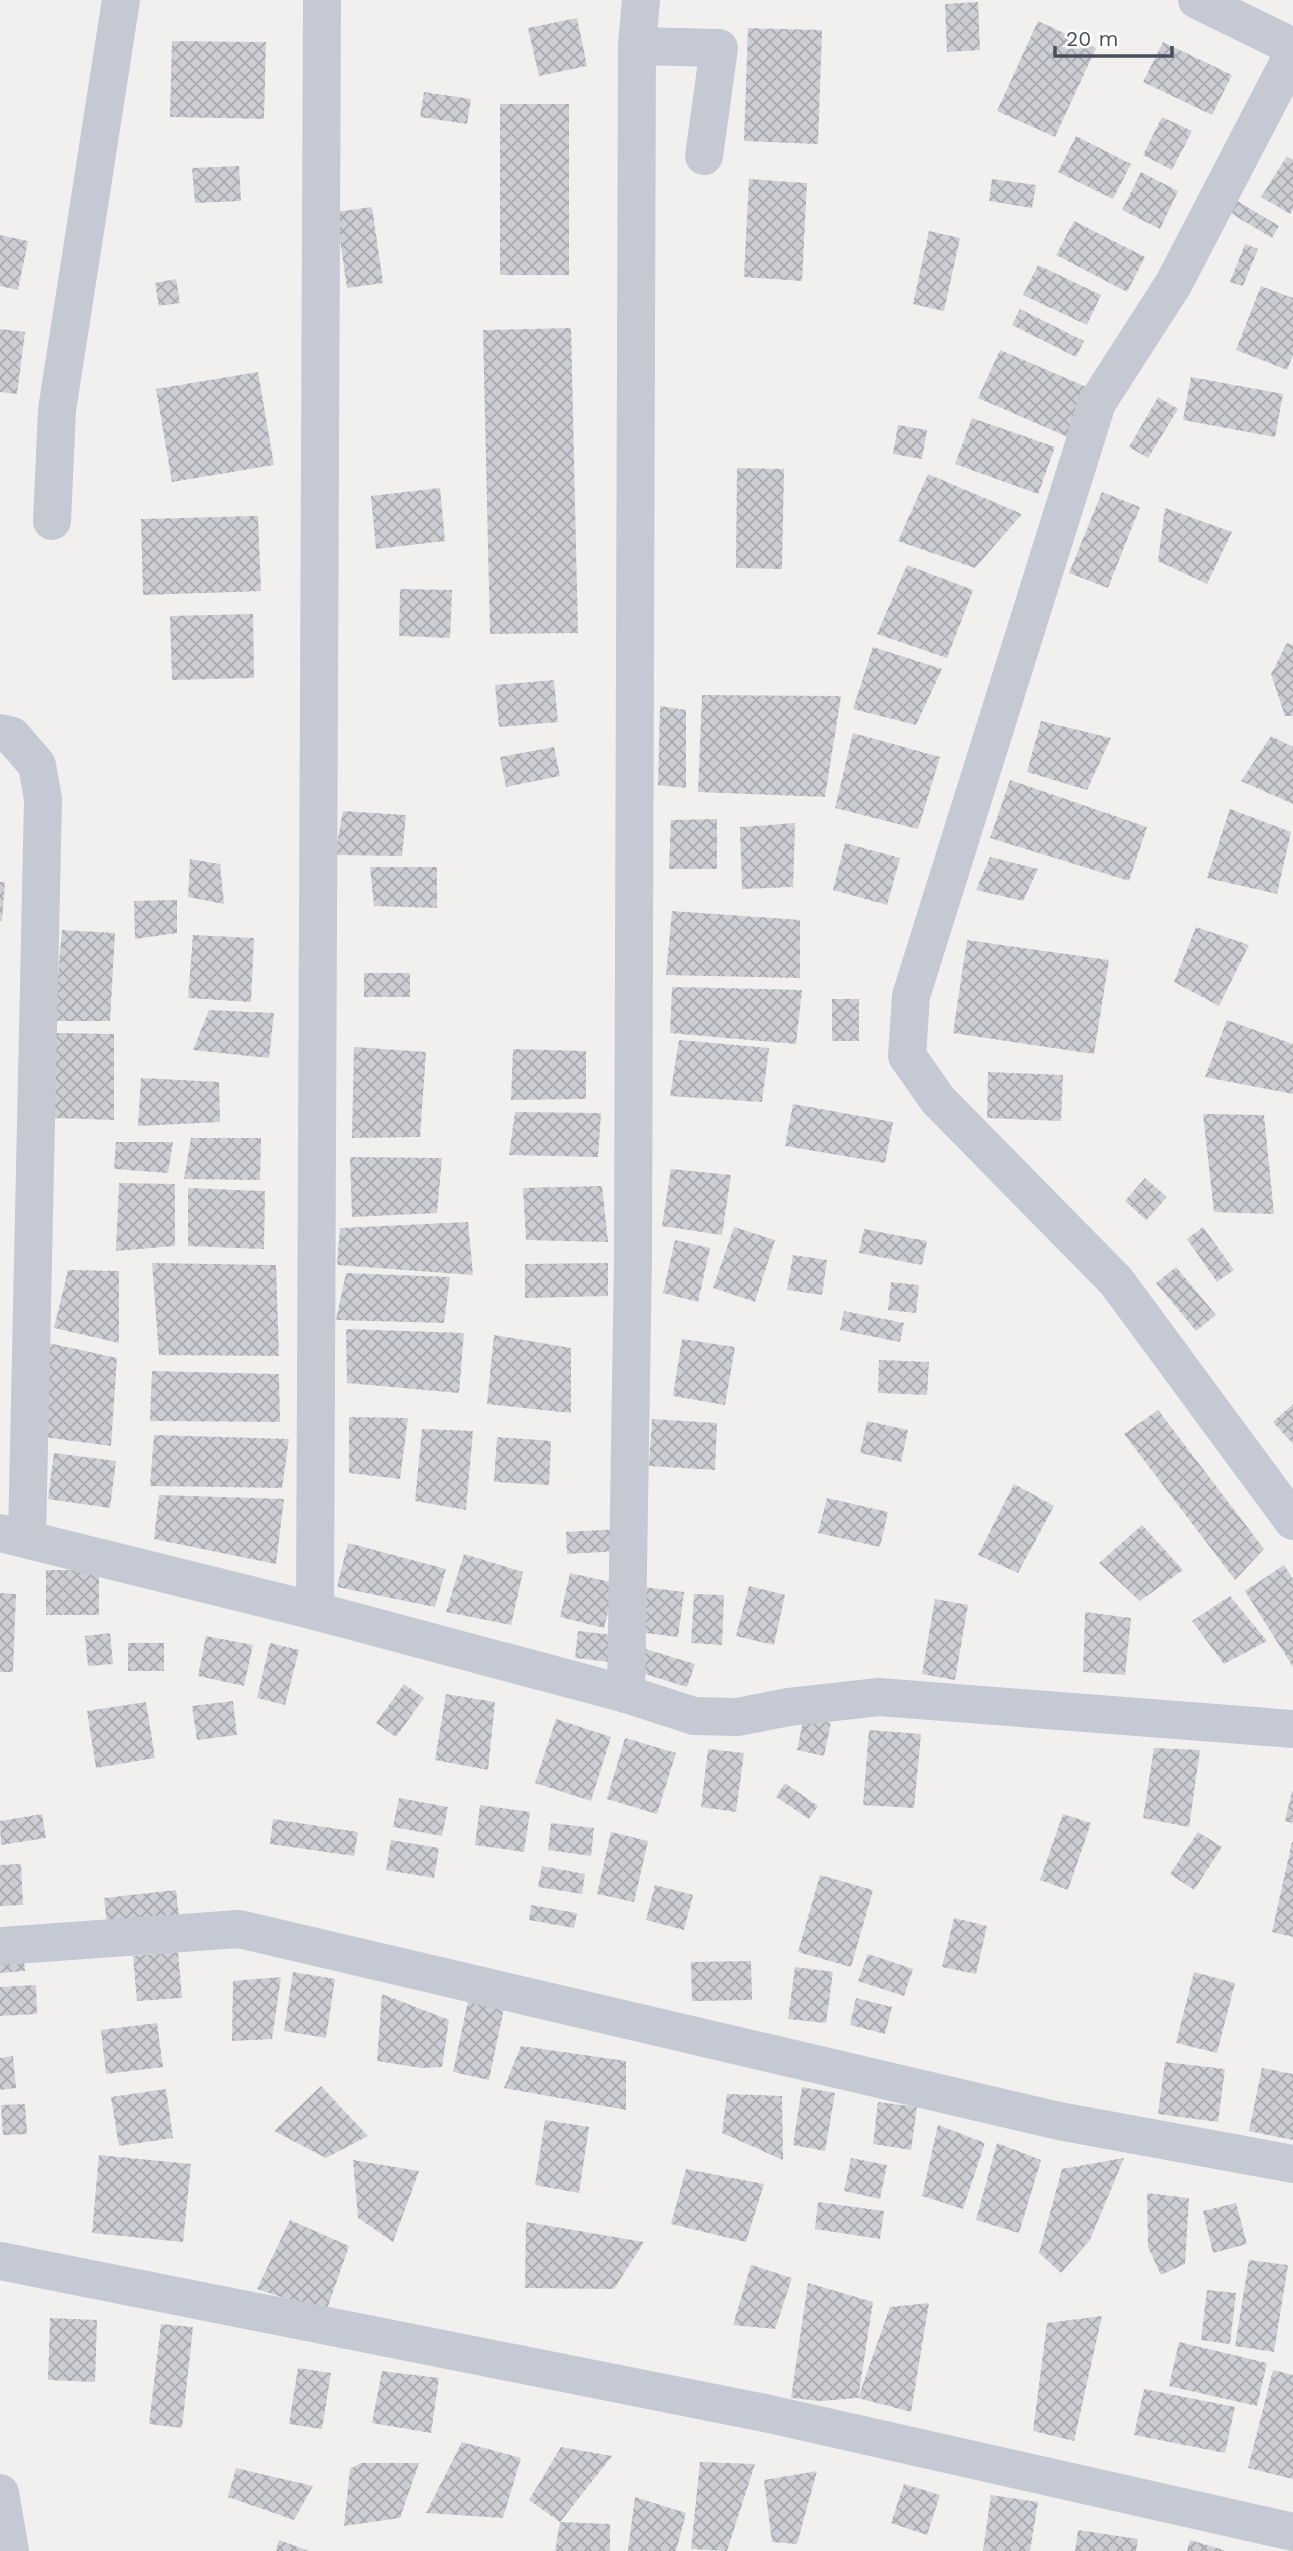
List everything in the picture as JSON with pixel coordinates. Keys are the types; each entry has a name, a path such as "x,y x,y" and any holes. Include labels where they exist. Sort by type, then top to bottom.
{"street":[{"path":"52,521 57,410 121,0"},
{"path":"315,1611 322,0"},
{"path":"626,1694 633,1258 637,46 641,0"},
{"path":"1197,0 1293,47"},
{"path":"637,46 719,48 704,156"},
{"path":"1293,54 1174,283 1097,403 911,996 907,1056 938,1100 1116,1281 1293,1521"},
{"path":"0,733 12,736 37,765 43,799 14,1536 315,1611 626,1694 694,1716 737,1717 789,1707 879,1697 1293,1729"},
{"path":"0,1946 239,1928 1059,2121 1293,2165"},
{"path":"0,2261 765,2413 1293,2532"},
{"path":"0,2493 10,2551"}],"building":[{"path":"978,2 980,50 947,52 945,4"},
{"path":"577,18 587,66 539,76 528,28"},
{"path":"1038,21 1096,48 1055,137 997,111"},
{"path":"748,28 822,30 818,144 744,141"},
{"path":"172,41 266,42 264,119 170,117"},
{"path":"1163,42 1232,75 1212,115 1143,82"},
{"path":"424,92 471,99 467,124 420,117"},
{"path":"500,104 569,104 569,275 500,275"},
{"path":"1162,117 1192,131 1172,170 1143,155"},
{"path":"1076,136 1131,164 1113,199 1058,172"},
{"path":"1287,156 1293,160 1293,209 1290,214 1261,197"},
{"path":"239,166 241,201 195,203 192,168"},
{"path":"1141,172 1178,191 1160,229 1122,210"},
{"path":"749,179 807,183 802,281 744,277"},
{"path":"992,179 1036,185 1032,208 989,201"},
{"path":"1234,199 1279,226 1272,238 1227,211"},
{"path":"372,207 383,283 347,288 336,212"},
{"path":"1074,221 1145,257 1127,292 1056,255"},
{"path":"929,231 960,238 944,311 913,304"},
{"path":"0,235 28,241 18,290 0,286"},
{"path":"1245,244 1258,249 1243,286 1230,282"},
{"path":"1038,265 1101,295 1087,325 1023,295"},
{"path":"176,279 180,303 159,306 155,283"},
{"path":"1261,286 1293,298 1293,355 1287,370 1236,350"},
{"path":"1020,309 1084,341 1076,357 1012,325"},
{"path":"571,328 578,633 490,634 483,330"},
{"path":"0,329 25,332 17,394 0,392"},
{"path":"1000,350 1089,388 1068,437 978,398"},
{"path":"258,372 274,465 172,482 156,389"},
{"path":"1191,377 1283,394 1275,437 1183,420"},
{"path":"1158,397 1178,409 1148,458 1129,447"},
{"path":"972,418 1055,447 1038,494 955,464"},
{"path":"898,425 927,430 922,459 893,454"},
{"path":"737,468 784,469 782,569 736,568"},
{"path":"928,474 1022,514 975,568 898,541"},
{"path":"440,488 445,541 376,549 371,496"},
{"path":"1102,492 1140,507 1108,588 1069,573"},
{"path":"1165,508 1232,532 1207,584 1158,561"},
{"path":"258,516 261,591 143,595 141,519"},
{"path":"907,565 973,590 947,658 877,634"},
{"path":"400,589 452,590 450,638 399,636"},
{"path":"253,614 254,678 172,680 170,616"},
{"path":"1287,643 1293,645 1293,716 1285,716 1271,674"},
{"path":"873,647 942,669 916,725 853,709"},
{"path":"554,680 558,722 499,727 495,685"},
{"path":"702,695 841,696 825,797 698,792"},
{"path":"660,706 686,710 686,788 658,785"},
{"path":"1041,721 1111,738 1087,790 1027,772"},
{"path":"853,733 940,757 918,829 835,808"},
{"path":"1271,736 1293,747 1293,804 1241,781"},
{"path":"554,747 560,776 506,787 500,757"},
{"path":"1010,780 1147,827 1129,881 990,838"},
{"path":"1230,809 1291,832 1277,894 1207,878"},
{"path":"343,811 406,815 402,856 335,855"},
{"path":"717,819 717,869 669,869 671,820"},
{"path":"795,823 793,887 742,889 740,827"},
{"path":"845,843 900,858 887,905 833,890"},
{"path":"990,857 1038,869 1023,901 976,890"},
{"path":"190,859 220,864 224,904 188,897"},
{"path":"370,867 437,867 437,908 374,906"},
{"path":"0,882 5,882 2,921 0,921"},
{"path":"177,900 177,933 135,939 134,901"},
{"path":"672,911 800,920 800,978 666,975"},
{"path":"1196,927 1249,945 1219,1006 1174,982"},
{"path":"62,930 115,933 110,1021 54,1021"},
{"path":"193,935 254,938 251,1002 188,998"},
{"path":"967,940 1109,960 1094,1054 953,1033"},
{"path":"364,973 410,973 410,997 364,997"},
{"path":"672,987 802,990 796,1044 670,1033"},
{"path":"832,999 859,999 859,1041 832,1041"},
{"path":"209,1010 274,1013 269,1058 193,1050"},
{"path":"1227,1020 1293,1044 1293,1094 1205,1077"},
{"path":"54,1033 114,1034 114,1120 52,1118"},
{"path":"679,1040 769,1048 762,1102 670,1096"},
{"path":"354,1047 426,1052 420,1137 352,1138"},
{"path":"513,1049 586,1051 586,1099 511,1100"},
{"path":"988,1072 1063,1075 1061,1121 987,1118"},
{"path":"141,1078 219,1082 220,1122 138,1126"},
{"path":"793,1104 893,1122 885,1163 785,1146"},
{"path":"515,1112 601,1113 598,1157 509,1155"},
{"path":"1203,1114 1264,1115 1274,1214 1214,1212"},
{"path":"191,1138 261,1138 260,1180 184,1179"},
{"path":"116,1142 173,1142 168,1173 114,1169"},
{"path":"350,1157 442,1158 437,1213 352,1217"},
{"path":"671,1169 731,1175 722,1235 662,1226"},
{"path":"1145,1178 1167,1197 1146,1220 1125,1201"},
{"path":"119,1183 175,1184 175,1246 116,1251"},
{"path":"602,1186 608,1242 526,1240 523,1188"},
{"path":"188,1188 265,1191 264,1249 188,1246"},
{"path":"468,1222 473,1275 337,1265 340,1228"},
{"path":"734,1227 775,1240 755,1302 713,1288"},
{"path":"1203,1227 1234,1270 1217,1282 1187,1239"},
{"path":"864,1229 927,1241 922,1265 859,1253"},
{"path":"675,1240 710,1248 698,1302 663,1293"},
{"path":"793,1255 827,1260 822,1295 787,1290"},
{"path":"152,1263 276,1265 279,1356 159,1355"},
{"path":"608,1263 608,1296 525,1298 525,1264"},
{"path":"1176,1267 1216,1315 1196,1331 1156,1283"},
{"path":"68,1270 119,1271 119,1343 54,1328"},
{"path":"346,1273 450,1277 444,1323 336,1320"},
{"path":"891,1282 919,1285 916,1313 888,1310"},
{"path":"844,1311 904,1323 900,1342 840,1330"},
{"path":"346,1329 464,1333 459,1393 347,1383"},
{"path":"494,1335 571,1348 571,1413 487,1404"},
{"path":"682,1339 735,1347 725,1405 673,1396"},
{"path":"44,1342 117,1358 111,1446 43,1437"},
{"path":"879,1360 929,1362 927,1395 878,1393"},
{"path":"152,1371 279,1374 280,1422 150,1421"},
{"path":"1293,1404 1293,1444 1273,1422"},
{"path":"1158,1410 1264,1549 1235,1580 1124,1434"},
{"path":"349,1417 408,1418 400,1479 349,1473"},
{"path":"652,1419 717,1423 715,1470 649,1466"},
{"path":"867,1421 908,1430 901,1462 860,1453"},
{"path":"422,1429 473,1431 466,1510 415,1501"},
{"path":"154,1435 289,1439 282,1488 150,1486"},
{"path":"497,1437 551,1441 549,1485 494,1482"},
{"path":"54,1453 116,1461 110,1508 48,1499"},
{"path":"1014,1484 1054,1506 1018,1573 978,1555"},
{"path":"159,1495 284,1499 276,1564 154,1539"},
{"path":"827,1498 888,1512 880,1547 818,1533"},
{"path":"1142,1525 1183,1570 1140,1601 1099,1563"},
{"path":"621,1529 622,1551 567,1554 566,1532"},
{"path":"348,1543 446,1569 435,1607 337,1587"},
{"path":"464,1554 523,1572 511,1625 446,1612"},
{"path":"1284,1565 1293,1579 1293,1667 1245,1591"},
{"path":"46,1570 99,1570 99,1615 46,1615"},
{"path":"570,1573 615,1583 604,1628 560,1617"},
{"path":"635,1586 684,1592 678,1637 629,1631"},
{"path":"749,1586 785,1595 774,1645 736,1636"},
{"path":"0,1593 16,1594 13,1672 0,1672"},
{"path":"694,1594 724,1595 722,1645 691,1643"},
{"path":"1230,1596 1267,1641 1224,1664 1192,1621"},
{"path":"935,1599 968,1605 955,1680 922,1674"},
{"path":"1085,1612 1131,1618 1125,1675 1083,1672"},
{"path":"578,1631 622,1636 618,1663 575,1658"},
{"path":"110,1633 113,1664 88,1666 85,1636"},
{"path":"206,1636 253,1645 244,1686 198,1676"},
{"path":"128,1643 164,1643 164,1671 128,1671"},
{"path":"270,1643 299,1650 285,1705 257,1698"},
{"path":"639,1647 695,1664 687,1687 632,1670"},
{"path":"404,1684 424,1698 396,1737 376,1723"},
{"path":"446,1694 495,1702 488,1770 435,1760"},
{"path":"233,1701 237,1735 197,1740 192,1706"},
{"path":"146,1702 155,1758 96,1768 87,1711"},
{"path":"804,1717 831,1723 824,1756 797,1750"},
{"path":"556,1719 611,1737 591,1801 535,1783"},
{"path":"869,1730 921,1734 914,1808 863,1805"},
{"path":"625,1738 676,1753 657,1814 607,1799"},
{"path":"1154,1748 1200,1750 1189,1827 1143,1818"},
{"path":"708,1749 744,1753 736,1812 701,1807"},
{"path":"785,1783 818,1806 809,1819 776,1797"},
{"path":"1293,1792 1293,1823 1285,1821"},
{"path":"399,1798 448,1807 442,1836 393,1827"},
{"path":"480,1805 530,1812 524,1852 475,1845"},
{"path":"42,1814 46,1838 1,1845 0,1821"},
{"path":"1063,1814 1091,1823 1068,1890 1040,1880"},
{"path":"273,1819 358,1832 354,1856 270,1844"},
{"path":"551,1823 594,1828 591,1856 548,1850"},
{"path":"611,1832 648,1841 634,1902 597,1894"},
{"path":"1198,1832 1222,1847 1194,1890 1170,1874"},
{"path":"391,1840 439,1848 434,1878 386,1870"},
{"path":"1293,1842 1293,1937 1272,1932"},
{"path":"21,1864 23,1905 0,1906 0,1865"},
{"path":"542,1866 585,1874 582,1894 538,1887"},
{"path":"820,1875 873,1890 851,1967 798,1952"},
{"path":"655,1885 693,1895 684,1930 646,1920"},
{"path":"176,1890 180,1927 108,1934 104,1898"},
{"path":"531,1905 577,1913 574,1928 529,1920"},
{"path":"954,1918 987,1926 976,1974 942,1967"},
{"path":"23,1949 25,1971 0,1973 0,1950"},
{"path":"178,1952 182,1998 137,2001 133,1956"},
{"path":"868,1954 913,1969 904,1996 858,1981"},
{"path":"751,1961 752,2000 692,2001 691,1962"},
{"path":"795,1967 833,1972 826,2023 788,2019"},
{"path":"293,1972 335,1979 326,2038 284,2031"},
{"path":"1194,1972 1235,1983 1217,2053 1176,2043"},
{"path":"281,1977 272,2039 232,2041 233,1981"},
{"path":"36,1985 37,2014 0,2016 0,1987"},
{"path":"382,1994 449,2020 442,2067 422,2068 377,2061"},
{"path":"856,1998 892,2007 885,2034 850,2025"},
{"path":"468,2001 504,2008 489,2080 453,2072"},
{"path":"157,2023 163,2067 106,2074 101,2030"},
{"path":"521,2046 626,2061 626,2110 504,2088"},
{"path":"13,2056 16,2088 0,2090 0,2058"},
{"path":"1165,2062 1225,2069 1218,2122 1158,2114"},
{"path":"1262,2068 1293,2074 1293,2140 1249,2131"},
{"path":"321,2086 368,2136 326,2158 274,2131"},
{"path":"802,2087 835,2093 825,2151 793,2145"},
{"path":"166,2089 173,2138 119,2146 111,2097"},
{"path":"727,2094 782,2096 783,2160 722,2133"},
{"path":"878,2102 917,2107 911,2150 873,2144"},
{"path":"25,2104 27,2134 3,2135 1,2105"},
{"path":"545,2120 589,2127 579,2193 535,2185"},
{"path":"938,2125 985,2143 963,2209 922,2196"},
{"path":"997,2143 1041,2160 1019,2233 976,2220"},
{"path":"99,2155 191,2164 183,2242 92,2233"},
{"path":"851,2158 887,2165 880,2199 844,2191"},
{"path":"1124,2158 1090,2240 1061,2273 1039,2253 1062,2169"},
{"path":"353,2160 419,2171 393,2242 358,2218"},
{"path":"686,2169 764,2184 746,2242 671,2224"},
{"path":"1147,2193 1189,2198 1185,2264 1161,2275 1148,2247"},
{"path":"818,2202 884,2211 880,2239 815,2229"},
{"path":"1236,2203 1247,2244 1213,2253 1203,2211"},
{"path":"290,2220 349,2246 326,2312 257,2289"},
{"path":"526,2222 644,2242 614,2289 525,2288"},
{"path":"1249,2260 1288,2265 1274,2352 1235,2346"},
{"path":"751,2265 792,2278 775,2329 733,2325"},
{"path":"808,2283 873,2302 858,2398 820,2401 791,2398"},
{"path":"1207,2290 1236,2293 1230,2344 1201,2340"},
{"path":"929,2303 911,2412 858,2398 890,2307"},
{"path":"1102,2316 1074,2441 1033,2431 1047,2323"},
{"path":"50,2318 97,2320 95,2382 48,2380"},
{"path":"161,2324 193,2327 182,2428 149,2424"},
{"path":"1179,2342 1267,2363 1257,2406 1169,2386"},
{"path":"298,2368 331,2373 322,2429 289,2424"},
{"path":"1273,2370 1293,2375 1293,2479 1248,2468"},
{"path":"382,2371 439,2378 431,2433 372,2423"},
{"path":"1144,2389 1235,2407 1225,2453 1134,2435"},
{"path":"462,2442 521,2458 503,2518 426,2513"},
{"path":"561,2447 612,2456 560,2522 529,2500"},
{"path":"700,2462 755,2464 727,2551 691,2549"},
{"path":"361,2463 419,2463 400,2518 344,2526 350,2469"},
{"path":"236,2468 313,2486 294,2520 228,2497"},
{"path":"817,2471 797,2544 772,2542 764,2480"},
{"path":"904,2484 940,2495 927,2535 891,2523"},
{"path":"991,2495 1038,2502 1030,2551 983,2551"},
{"path":"635,2497 686,2513 676,2551 628,2551"},
{"path":"560,2522 610,2524 610,2551 555,2551"},
{"path":"1078,2530 1138,2539 1136,2551 1075,2551"},
{"path":"279,2540 309,2551 276,2551"},
{"path":"1190,2540 1224,2550 1224,2551 1187,2551"}]}
